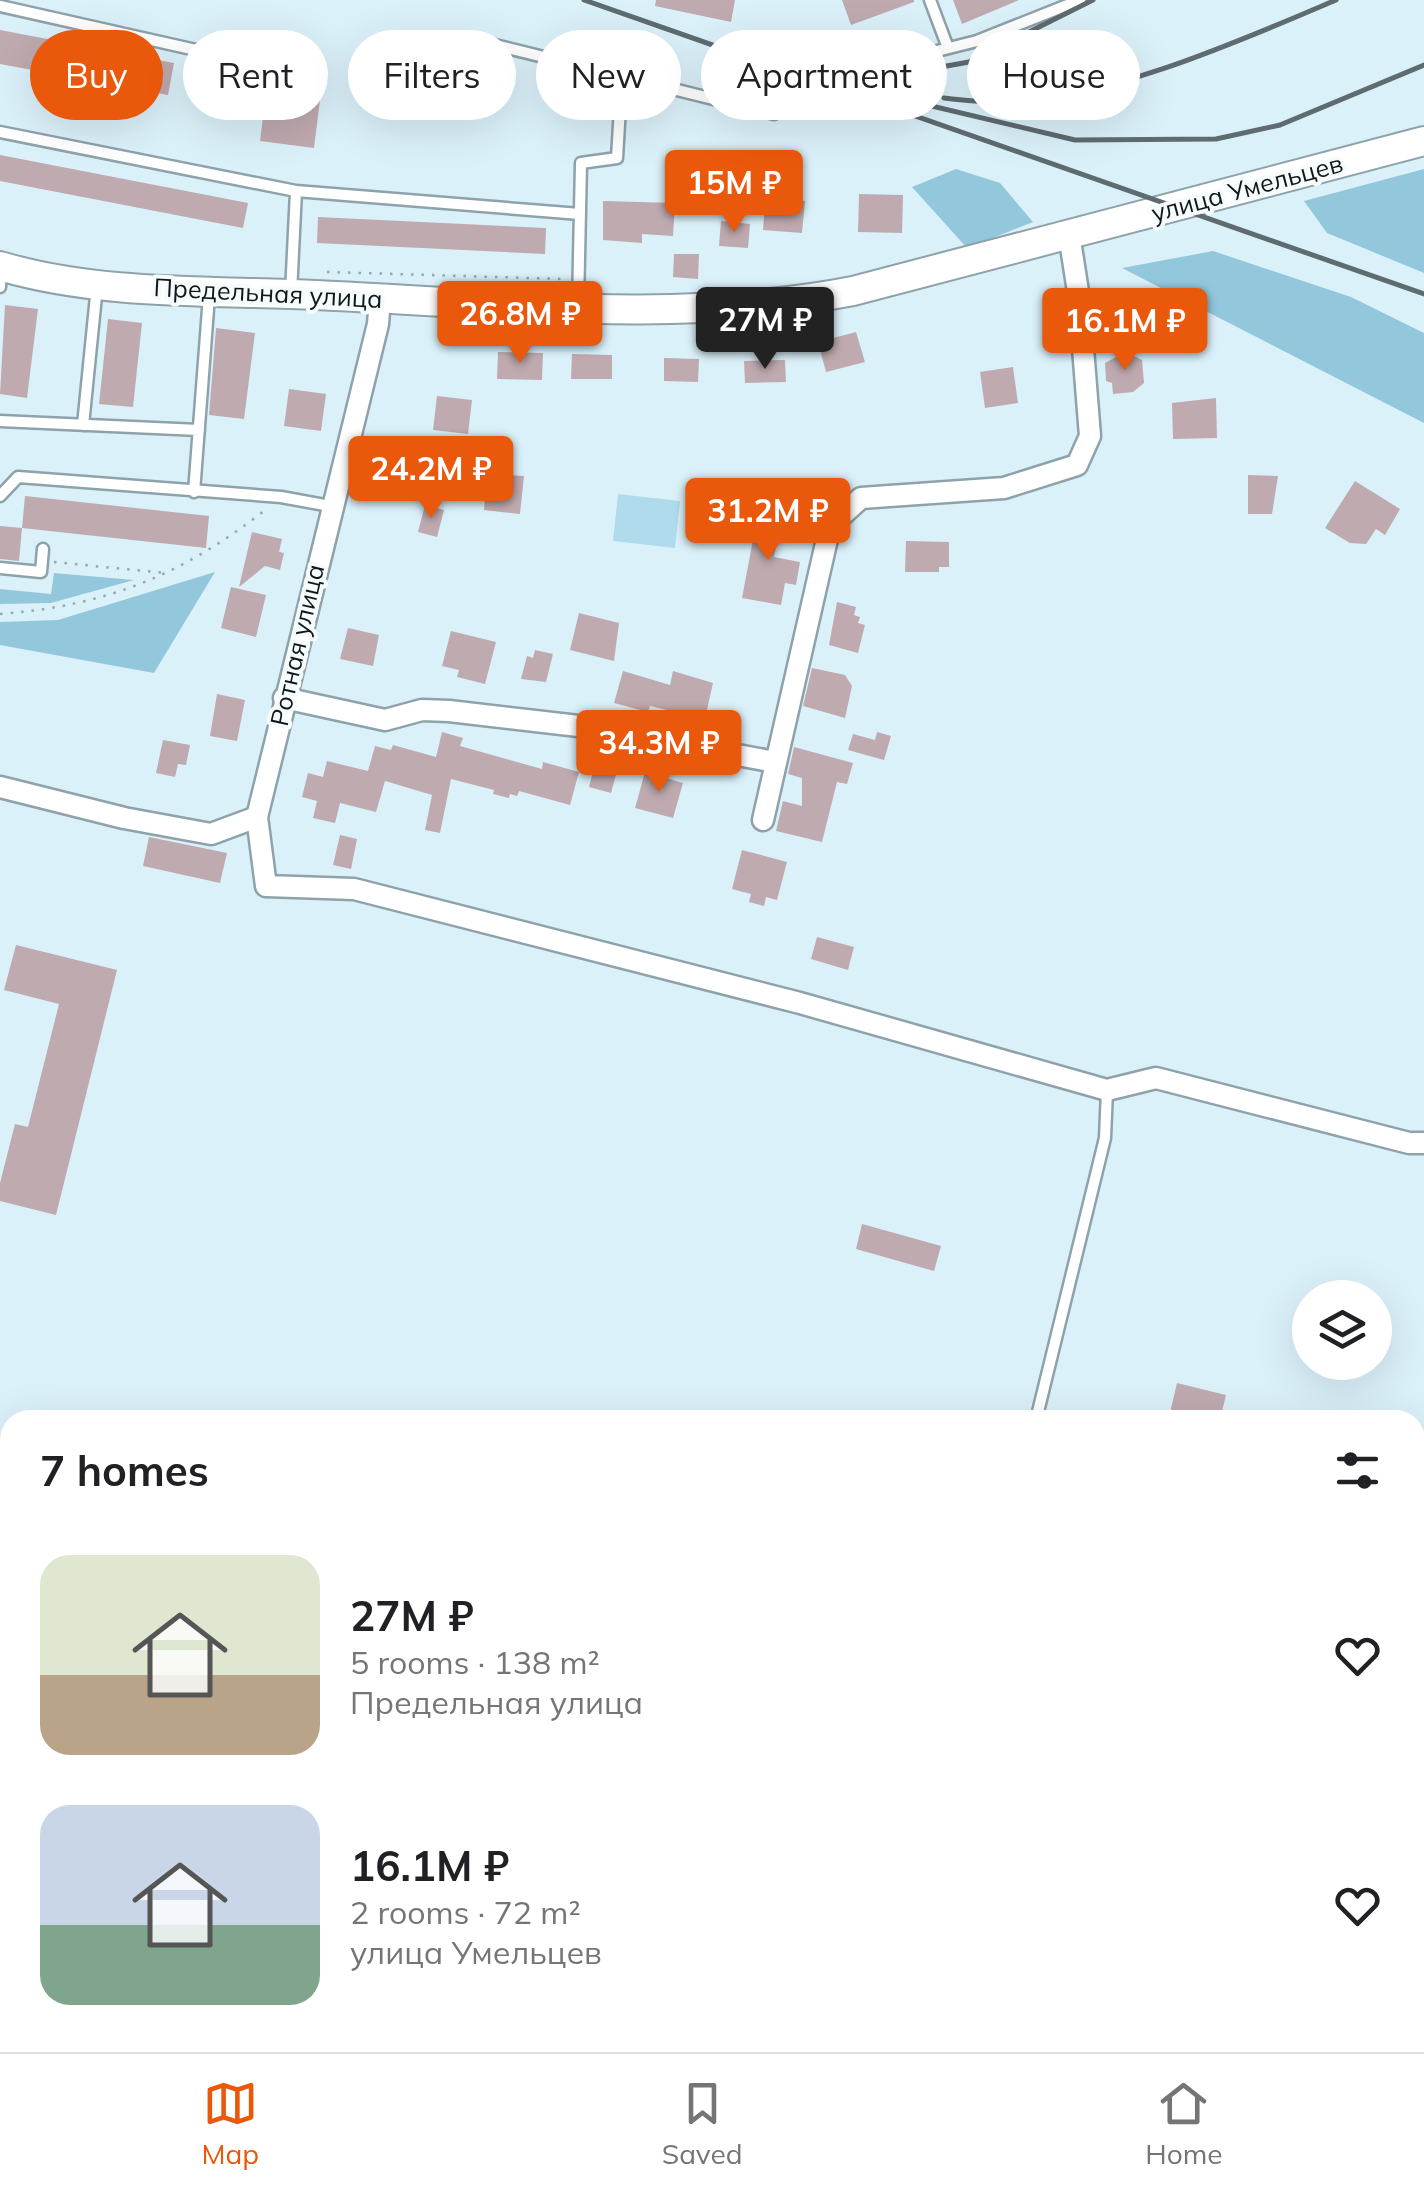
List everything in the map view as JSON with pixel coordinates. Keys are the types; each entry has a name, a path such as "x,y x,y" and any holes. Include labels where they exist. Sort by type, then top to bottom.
{"street":[{"name":"улица Умельцев","path":"1069,234 1424,141"},
{"name":"Предельная улица","path":"1,266 65,282 98,284 716,309 782,305 853,292 1069,234"},
{"path":"763,820 830,526 862,498 1004,488 1077,464 1090,436 1079,298 1069,234"},
{"name":"Ротная улица","path":"256,817 378,324 380,298"},
{"path":"284,698 385,720 422,710 587,727 775,762"},
{"path":"0,787 124,818 211,834 256,817 266,886 354,889 800,1003 1107,1090 1156,1078 1424,1143"}],"lane":[{"path":"930,0 948,48 977,41 1080,0"},
{"path":"0,6 183,47"},
{"path":"578,306 581,163 618,158 620,120"},
{"path":"0,132 296,191 580,214"},
{"path":"291,294 296,191"},
{"path":"0,287 1,266"},
{"path":"82,425 98,284"},
{"path":"194,492 210,290"},
{"path":"0,421 198,430"},
{"path":"0,496 18,477 280,497 330,506"},
{"path":"0,568 42,572 43,555"},
{"path":"1038,1410 1105,1138 1107,1090"}],"path":[{"path":"0,614 56,610 137,588 222,542 280,497"},
{"path":"43,555 166,573"}],"shaded area":[{"path":"956,169 1000,183 1033,222 967,248 912,187"},
{"path":"1424,169 1424,273 1327,233 1304,201"},
{"path":"1213,251 1351,297 1424,333 1424,423 1122,268"},
{"path":"618,494 680,501 675,548 613,541"},
{"path":"215,572 154,673 0,645 0,622 58,620"},
{"path":"54,573 134,580 51,603 0,604 0,589 51,594"}],"building":[{"path":"656,0 735,0 731,22 655,6"},
{"path":"842,0 914,0 914,2 851,25"},
{"path":"953,0 1019,0 962,24"},
{"path":"0,30 30,36 30,70 0,64"},
{"path":"163,61 174,63 168,95 163,94"},
{"path":"263,120 318,120 314,148 260,141"},
{"path":"0,155 248,203 243,228 0,181"},
{"path":"859,194 903,195 902,233 858,232"},
{"path":"780,199 805,201 802,233 763,230 765,203 780,204"},
{"path":"603,201 675,203 673,236 642,234 642,243 603,240"},
{"path":"318,217 546,228 545,254 317,243"},
{"path":"721,221 750,224 748,248 719,246"},
{"path":"674,254 699,254 698,279 673,277"},
{"path":"5,305 38,309 27,398 0,394"},
{"path":"108,319 142,323 133,407 99,404"},
{"path":"216,328 255,333 244,419 209,415"},
{"path":"856,332 865,362 826,372 818,342"},
{"path":"498,352 543,353 542,380 497,379"},
{"path":"1125,352 1142,360 1144,383 1133,392 1113,394 1112,383 1106,381 1105,363"},
{"path":"572,354 612,355 612,379 571,379"},
{"path":"664,358 699,359 698,382 664,381"},
{"path":"785,360 786,382 745,383 744,361"},
{"path":"1013,367 1018,403 985,408 980,372"},
{"path":"289,389 326,394 321,431 284,426"},
{"path":"437,396 472,400 468,434 433,430"},
{"path":"1216,398 1217,438 1173,439 1172,403"},
{"path":"383,444 423,450 417,487 385,482 386,471 379,470"},
{"path":"495,474 524,476 520,514 484,510 485,497 493,491"},
{"path":"1248,475 1278,476 1272,514 1248,514"},
{"path":"1355,481 1400,509 1385,535 1376,529 1366,544 1350,543 1325,528"},
{"path":"25,496 209,516 206,548 22,528"},
{"path":"425,505 444,510 437,537 418,532"},
{"path":"754,511 782,517 774,557 800,562 796,585 785,583 781,605 742,598 755,529 751,528"},
{"path":"0,526 22,528 19,561 0,559"},
{"path":"252,532 282,539 280,570 265,566 239,587"},
{"path":"906,541 949,542 949,567 939,567 939,572 905,572"},
{"path":"231,587 266,595 256,637 221,628"},
{"path":"837,602 856,607 858,623 865,625 858,653 829,645"},
{"path":"579,613 619,623 614,661 570,650"},
{"path":"348,628 379,635 373,666 340,659"},
{"path":"451,631 496,642 485,684 457,677 459,670 442,666"},
{"path":"535,650 553,654 546,682 521,679 527,656 533,658"},
{"path":"812,668 845,675 852,686 845,718 803,706"},
{"path":"623,671 670,685 673,671 713,683 704,723 650,706 648,712 614,703"},
{"path":"217,694 245,700 237,741 210,736"},
{"path":"442,732 463,738 460,746 542,769 543,762 579,772 570,805 519,791 509,798 451,779 440,833 425,830 432,795 385,781 376,812 340,803 335,823 313,818 317,801 302,797 308,773 323,777 327,761 368,771 375,746 391,750 393,745 436,757"},
{"path":"877,732 891,736 884,760 848,750 853,734 875,740"},
{"path":"163,740 190,745 186,765 178,764 175,777 156,773"},
{"path":"794,747 853,763 847,784 837,782 822,842 776,831 783,801 802,806 802,778 788,774"},
{"path":"595,764 617,771 611,793 589,787"},
{"path":"645,772 683,783 673,818 635,808"},
{"path":"340,835 357,839 351,869 333,865"},
{"path":"149,837 227,853 220,883 143,866"},
{"path":"742,850 787,862 777,900 766,897 764,906 749,902 751,894 732,889"},
{"path":"817,937 854,947 848,970 811,959"},
{"path":"16,945 117,970 56,1215 0,1201 0,1183 15,1124 28,1127 59,1004 4,990"},
{"path":"862,1224 941,1246 934,1271 856,1249"},
{"path":"1177,1383 1226,1395 1222,1410 1171,1410"}],"railway":[{"path":"584,0 1424,294"},
{"path":"947,66 969,62 1093,0"},
{"path":"947,98 1038,100 1125,81 1336,0"},
{"path":"947,110 1075,140 1216,139 1280,125 1424,65"}]}
